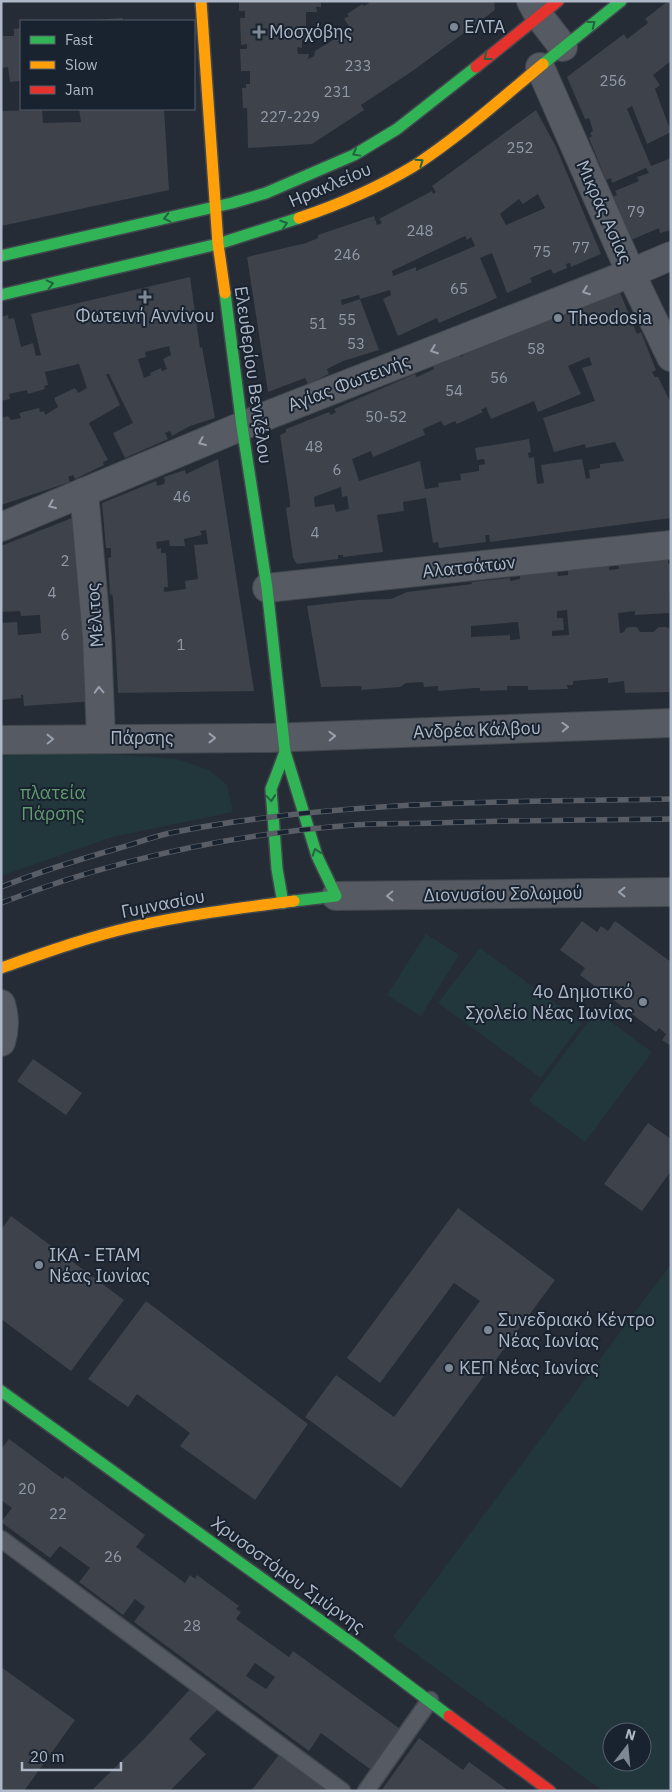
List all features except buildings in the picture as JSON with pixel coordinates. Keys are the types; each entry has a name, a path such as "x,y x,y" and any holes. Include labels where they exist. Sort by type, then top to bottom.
{"street":[{"name":"Ελευθερίου Βενιζέλου","path":"201,1 218,244 242,426 267,588 284,745 317,856 336,896"},
{"name":"Ηρακλείου","path":"1,296 218,244 301,218 346,201 413,166 474,122 621,1"},
{"name":"Ηρακλείου","path":"1,256 214,207 266,193 354,155 397,129 543,6"},
{"path":"543,6 564,47"},
{"name":"Μικράς Ασίας","path":"540,67 631,273 671,357"},
{"name":"Αγίας Φωτεινής","path":"1,526 242,426 671,256"},
{"name":"Μέλιτος","path":"84,492 97,638 102,738"},
{"name":"Αλατσάτων","path":"267,588 671,545"},
{"name":"Ανδρέα Κάλβου","path":"284,745 671,723"},
{"name":"Πάρσης","path":"1,740 102,738 284,745"},
{"name":"Ελευθερίου Βενιζέλου","path":"283,903 277,869 271,789 284,745"},
{"name":"Διονυσίου Σολωμού","path":"336,896 671,892"},
{"name":"Γυμνασίου","path":"1,968 118,930 241,908 336,896"},
{"path":"1,1004 4,1032 1,1042"},
{"name":"Χρυσοστόμου Σμύρνης","path":"1,1391 430,1700 550,1791"}],"lane":[{"path":"1,1539 342,1791"},
{"path":"366,1791 430,1700"}],"green space":[{"name":"πλατεία Πάρσης","path":"72,751 177,759 209,770 227,785 233,812 112,837 1,876 1,754"},
{"path":"426,934 459,955 421,1016 387,995"},
{"path":"480,948 582,1023 541,1078 438,1003"},
{"path":"596,1011 652,1052 585,1142 529,1101"},
{"path":"671,1264 671,1791 603,1791 393,1637"}],"railway":[{"path":"1,887 58,866 156,836 232,822 295,814 420,805 482,802 671,799"},
{"path":"1,903 44,887 131,861 219,842 309,829 374,824 671,819"}],"traffic: fast":[{"path":"543,64 621,1"},
{"path":"1,256 232,203 266,193 354,155 397,129 476,67"},
{"path":"1,295 218,244 299,218"},
{"path":"225,293 242,426 267,588 285,752 317,856 336,896 294,901"},
{"path":"283,903 277,869 271,789 285,752"},
{"path":"1,1391 356,1646 449,1716"}],"traffic: slow":[{"path":"201,1 218,244 225,293"},
{"path":"299,218 358,195 414,166 464,130 543,64"},
{"path":"1,968 83,940 132,927 192,915 294,901"}],"traffic: jam":[{"path":"476,67 558,1"},
{"path":"449,1716 550,1791"}],"place":[{"name":"ΕΛΤΑ","path":"454,27"},
{"name":"Μοσχόβης","path":"259,32"},
{"name":"Φωτεινή Αννίνου","path":"145,297"},
{"name":"Theodosia","path":"558,318"},
{"name":"4ο Δημοτικό Σχολείο Νέας Ιωνίας","path":"643,1002"},
{"name":"ΙΚΑ - ΕΤΑΜ Νέας Ιωνίας","path":"39,1265"},
{"name":"Συνεδριακό Κέντρο Νέας Ιωνίας","path":"488,1330"},
{"name":"ΚΕΠ Νέας Ιωνίας","path":"449,1368"}]}
